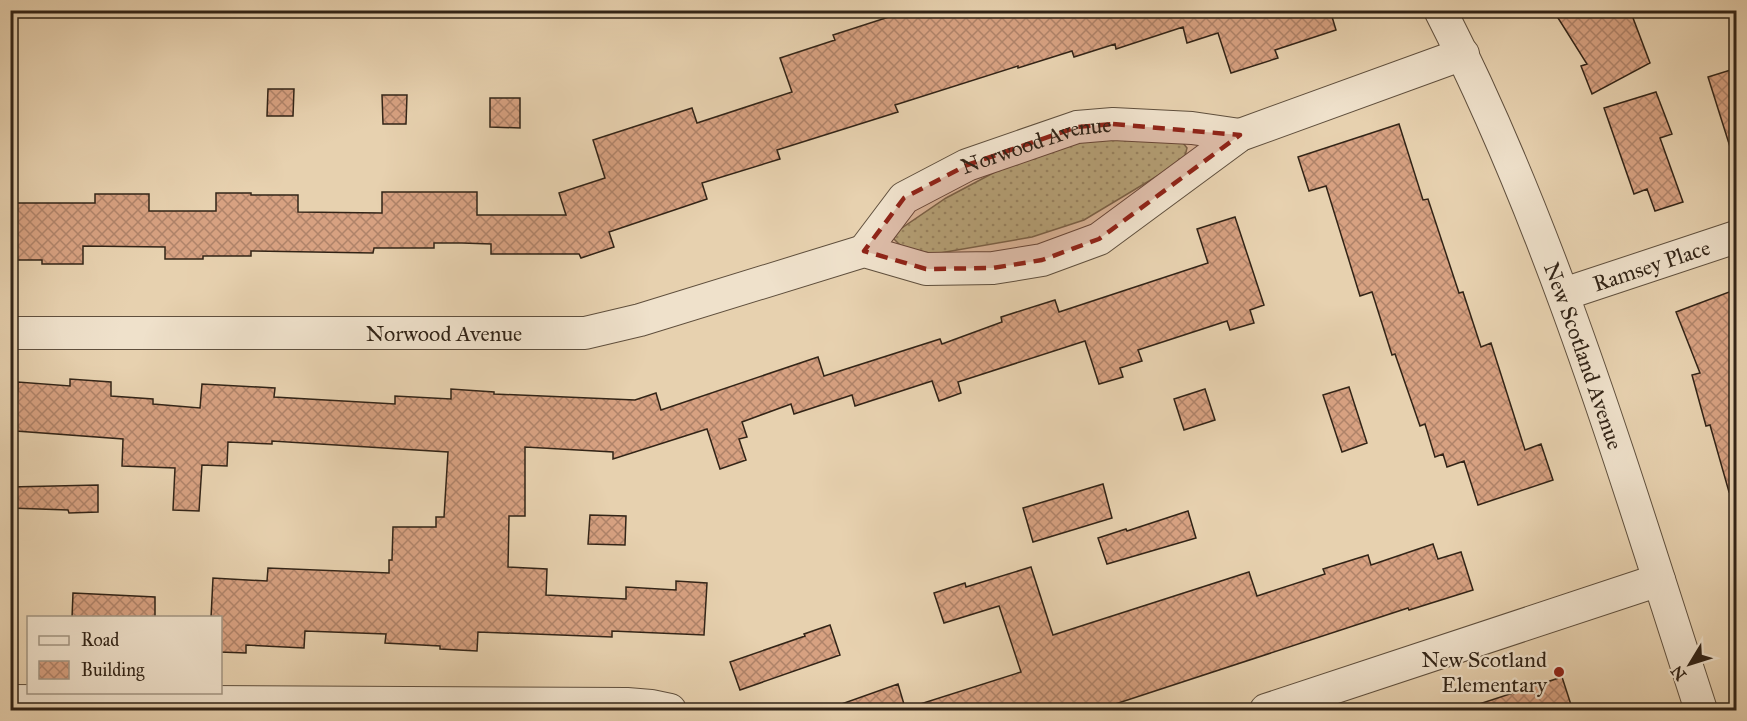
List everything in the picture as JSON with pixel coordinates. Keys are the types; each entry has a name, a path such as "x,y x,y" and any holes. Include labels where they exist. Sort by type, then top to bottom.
{"street":[{"name":"New Scotland Avenue","path":"1440,10 1463,54 1522,189 1564,294 1701,711"},
{"name":"Norwood Avenue","path":"10,333 585,333 640,320 864,251 926,269 993,268 1041,260 1099,239 1240,135 1463,54"},
{"name":"Norwood Avenue","path":"864,251 904,198 967,165 1077,127 1113,124 1192,128 1240,135"},
{"name":"Ramsey Place","path":"1564,294 1737,237"},
{"path":"1266,711 1659,580"},
{"path":"10,701 144,706 627,704 651,706 670,711"}],"highlighted area":[{"path":"1113,124 1240,135 1099,239 1042,260 993,268 926,269 864,251 904,198 967,165 1077,127"}],"green space":[{"path":"1091,139 1180,139 1187,148 1184,160 1084,220 1032,237 934,254 902,247 894,239 896,232 946,198 1012,163"}],"building":[{"path":"894,10 1330,10 1336,30 1275,50 1278,58 1231,73 1218,33 1187,43 1183,27 1116,49 1115,44 1074,57 1072,51 1018,68 1018,66 895,105 898,112 777,150 780,159 702,183 707,199 609,232 614,247 581,258 579,254 491,254 491,244 434,243 434,248 374,248 373,253 251,251 251,256 203,256 203,259 165,259 165,247 83,246 83,264 42,264 42,260 10,260 10,203 95,203 95,194 149,194 149,211 216,211 216,193 251,193 251,195 298,195 298,212 382,213 382,192 477,192 477,215 566,215 559,193 605,178 593,140 692,108 697,123 792,92 780,58 835,40 833,35 895,15"},
{"path":"1553,10 1630,10 1650,63 1592,94 1581,66 1587,64"},
{"path":"1737,68 1737,150 1731,150 1708,77"},
{"path":"268,89 294,89 293,116 267,116"},
{"path":"1656,92 1672,134 1660,138 1683,202 1655,211 1647,189 1634,194 1604,108"},
{"path":"382,95 407,95 406,124 383,124"},
{"path":"490,98 520,98 520,128 490,127"},
{"path":"1399,124 1423,200 1428,199 1459,293 1463,292 1481,347 1491,343 1525,450 1541,444 1553,480 1478,505 1464,461 1447,467 1443,454 1435,457 1425,424 1420,426 1395,354 1392,355 1372,292 1360,296 1326,186 1309,191 1298,157"},
{"path":"1235,217 1264,305 1250,310 1254,323 1230,330 1227,321 1138,350 1142,361 1120,368 1123,377 1099,384 1085,341 958,382 961,393 939,401 932,381 855,406 852,395 794,414 791,404 742,422 747,437 739,439 746,460 720,469 707,429 613,459 613,452 525,447 525,516 509,516 508,567 547,569 546,595 626,599 626,587 676,590 676,581 707,583 704,635 612,631 612,637 478,632 477,651 385,643 386,634 305,631 304,648 246,645 246,653 222,652 222,616 211,616 213,578 267,581 268,568 389,573 389,560 392,560 393,527 436,527 436,517 444,517 448,452 272,441 272,444 228,442 227,466 202,465 199,511 173,510 175,468 122,466 123,439 16,431 18,382 70,386 70,379 111,382 111,396 153,399 153,404 200,408 202,384 275,388 274,397 395,404 395,396 451,399 451,389 494,392 494,394 635,400 656,393 661,410 818,357 824,376 940,339 942,344 1002,322 1001,317 1055,300 1059,312 1208,263 1197,229"},
{"path":"1737,289 1737,491 1729,492 1710,425 1706,426 1692,375 1700,373 1676,312"},
{"path":"1349,387 1367,443 1342,452 1323,395"},
{"path":"1205,389 1215,420 1184,430 1174,399"},
{"path":"1103,484 1112,518 1033,542 1023,508"},
{"path":"98,485 98,512 69,513 68,510 10,508 10,487"},
{"path":"1188,511 1196,538 1107,564 1098,538"},
{"path":"590,515 626,516 625,545 588,544"},
{"path":"1433,544 1438,559 1461,552 1473,590 1409,610 1408,608 1094,711 918,711 917,705 1021,672 999,606 944,623 934,593 965,583 966,587 1031,567 1053,635 1249,572 1257,596 1325,574 1323,569 1368,555 1371,565"},
{"path":"73,593 155,597 155,616 72,616"},
{"path":"830,625 840,655 740,690 730,662"},
{"name":"New Scotland Elementary","path":"1562,677 1573,711 1474,711 1473,706"},
{"path":"898,684 906,711 833,711 833,707"}],"place":[{"name":"New Scotland Elementary","path":"1559,672"}]}
